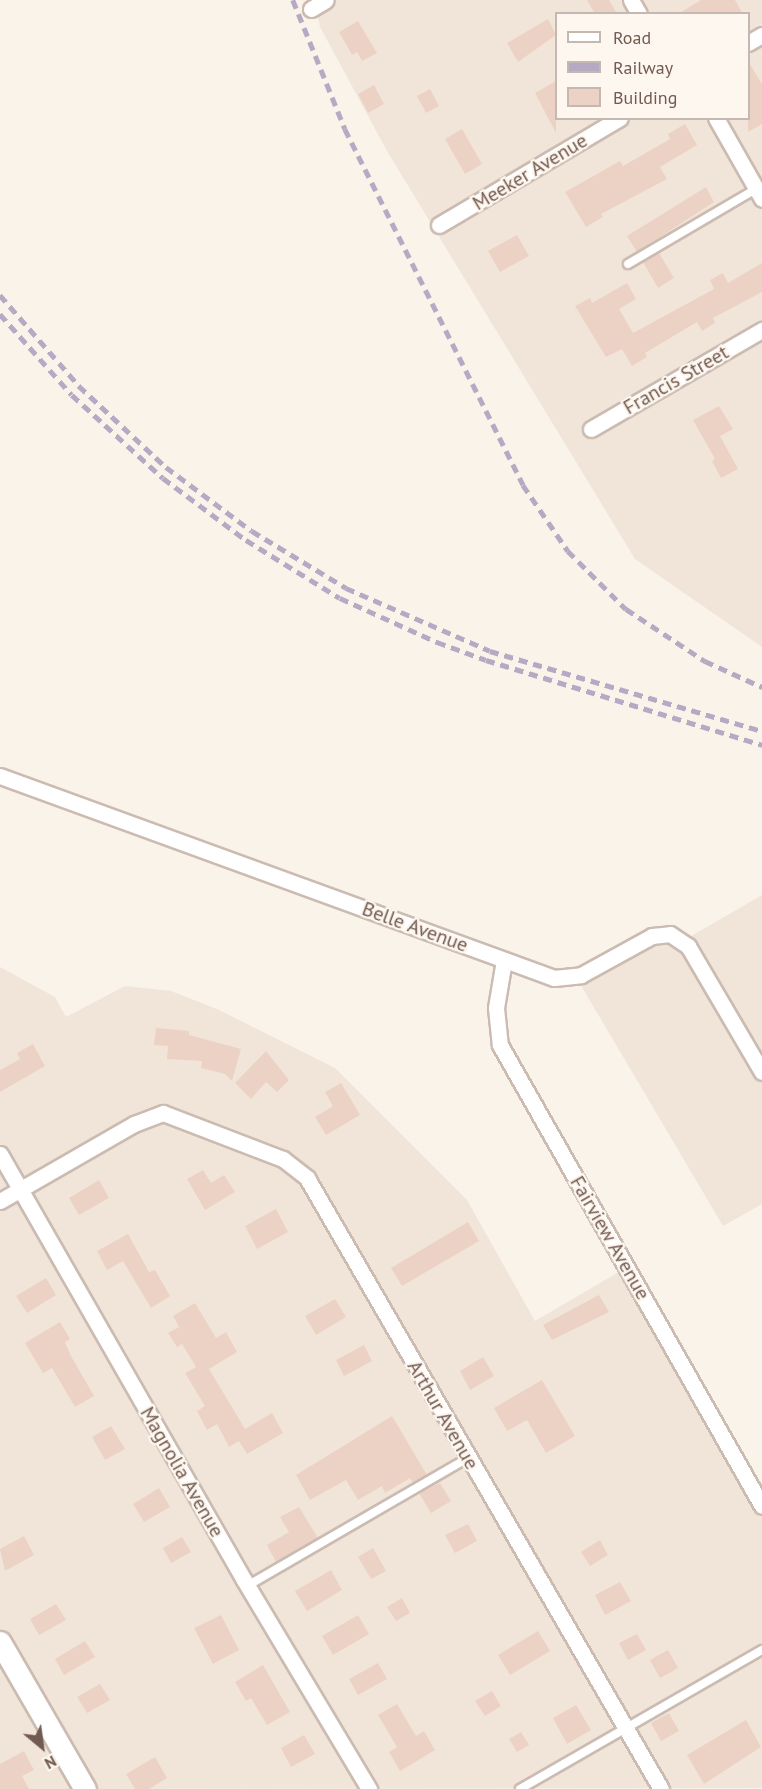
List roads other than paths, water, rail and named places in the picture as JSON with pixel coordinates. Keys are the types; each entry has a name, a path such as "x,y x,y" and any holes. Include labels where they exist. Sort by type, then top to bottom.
{"street":[{"path":"311,9 326,0"},
{"name":"Meeker Avenue","path":"439,225 617,120"},
{"path":"717,120 759,194"},
{"name":"Francis Street","path":"591,429 762,330"},
{"name":"Belle Avenue","path":"0,776 555,978 581,975 652,936 670,934 688,946 762,1071"},
{"name":"Fairview Avenue","path":"504,960 495,1008 500,1045 762,1506"},
{"name":"Arthur Avenue","path":"20,1189 134,1124 163,1113 283,1159 306,1178 661,1789"},
{"name":"Magnolia Avenue","path":"0,1154 247,1586 369,1789"},
{"path":"0,1201 20,1189"},
{"path":"0,1642 85,1789"}],"lane":[{"path":"628,264 759,194"},
{"path":"247,1586 468,1458"},
{"path":"520,1789 762,1650"}],"railway":[{"path":"293,0 345,129 523,485 568,551 626,609 705,661 762,687"},
{"path":"0,295 79,386 166,467 252,531 346,588 490,651 762,731"},
{"path":"0,314 72,395 163,478 246,540 340,598 437,642 486,660 762,745"}]}
